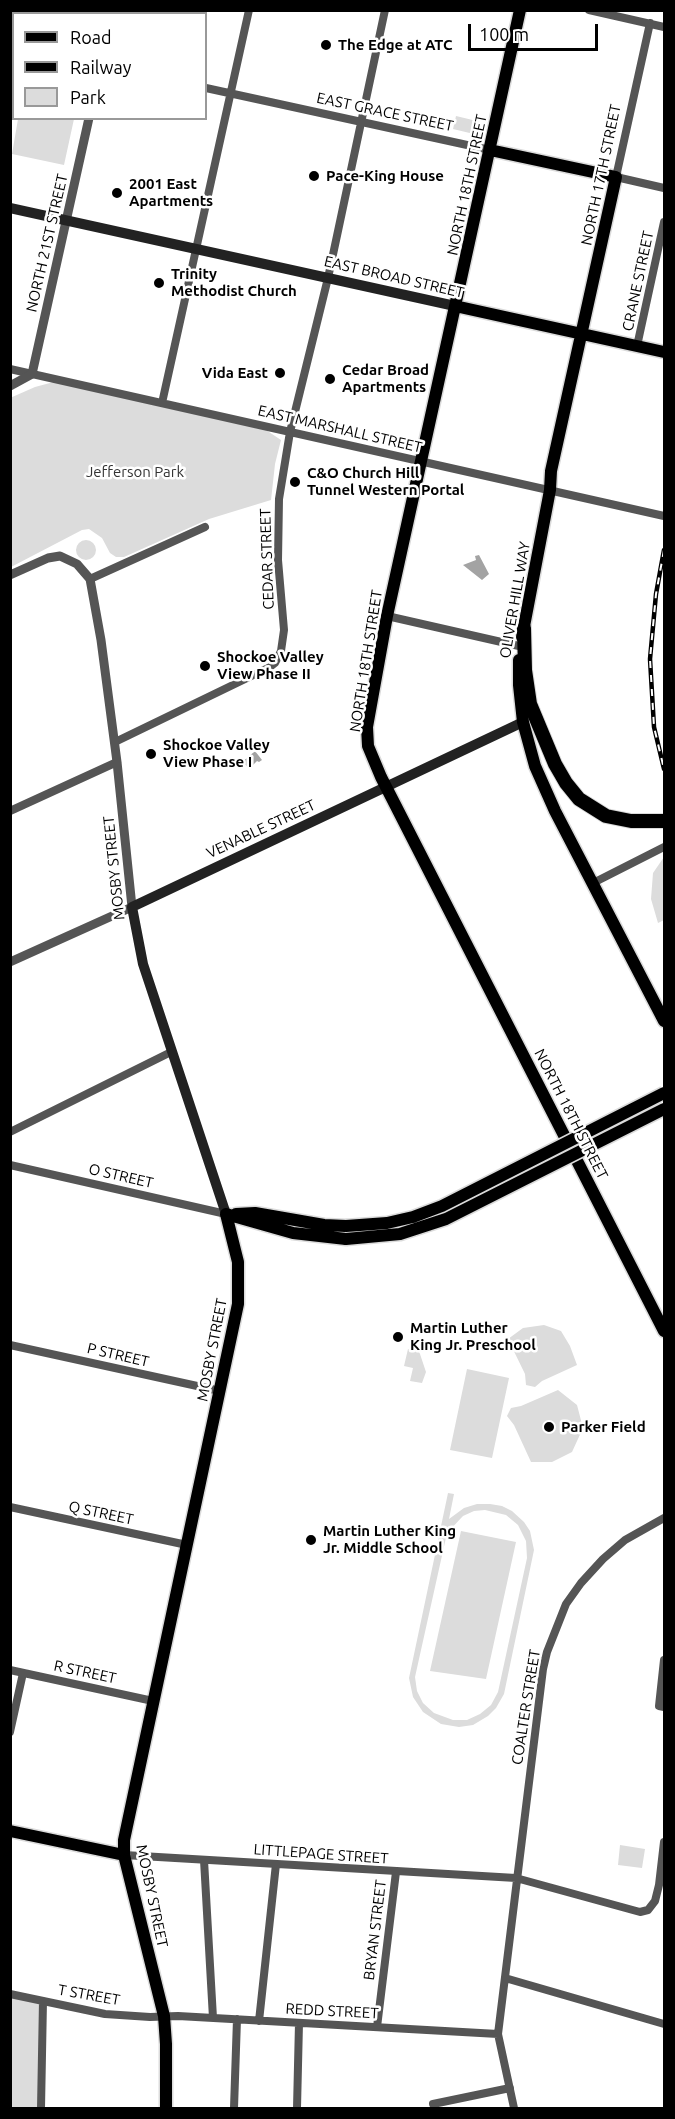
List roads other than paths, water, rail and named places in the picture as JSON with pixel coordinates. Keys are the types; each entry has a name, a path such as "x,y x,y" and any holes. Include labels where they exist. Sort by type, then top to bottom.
{"highway":[{"path":"524,628 525,670 530,704 555,764 566,783 579,800 606,816 618,819 664,820"}],"main road":[{"name":"NORTH 18TH STREET","path":"520,10 387,616 367,727 368,746 371,756 664,1331"},
{"name":"EAST GRACE STREET","path":"490,150 616,177"},
{"name":"NORTH 17TH STREET","path":"582,334 616,177"},
{"name":"EAST BROAD STREET","path":"10,208 664,352"},
{"name":"OLIVER HILL WAY","path":"582,334 551,471 550,490 519,646 519,685 524,722 535,766 547,795 664,1022"},
{"name":"VENABLE STREET","path":"132,906 524,722"},
{"name":"MOSBY STREET","path":"132,906 142,964 225,1214 238,1262 239,1291 235,1321 124,1840 124,1855 164,2016 166,2109"},
{"path":"225,1214 255,1213 315,1224 346,1226 387,1223 413,1217 442,1206 664,1093"},
{"path":"225,1214 292,1233 346,1239 400,1234 446,1220 664,1109"},
{"path":"10,1832 124,1855"}],"street":[{"path":"162,403 249,10"},
{"name":"CEDAR STREET","path":"115,742 263,671 279,657 284,630 278,560 279,500 290,432 328,278 386,10"},
{"path":"589,10 664,27"},
{"name":"NORTH 17TH STREET","path":"616,177 650,23"},
{"name":"EAST GRACE STREET","path":"207,88 490,150"},
{"name":"NORTH 21ST STREET","path":"32,374 68,221 89,120"},
{"name":"EAST GRACE STREET","path":"616,177 664,188"},
{"name":"CRANE STREET","path":"637,346 664,222"},
{"name":"EAST MARSHALL STREET","path":"10,369 664,516"},
{"path":"10,386 32,374"},
{"path":"10,574 52,557 70,559 81,567 90,579 205,527"},
{"name":"MOSBY STREET","path":"90,579 115,742 132,906"},
{"path":"387,616 519,646"},
{"path":"10,811 117,762"},
{"path":"593,883 664,847"},
{"name":"VENABLE STREET","path":"10,962 132,906"},
{"path":"10,1132 171,1052"},
{"name":"O STREET","path":"10,1165 225,1214"},
{"name":"P STREET","path":"10,1345 220,1391"},
{"name":"Q STREET","path":"10,1507 186,1545"},
{"name":"COALTER STREET","path":"514,2109 498,2034 543,1669 555,1629 566,1604 581,1582 603,1558 625,1540 664,1518"},
{"path":"664,1660 659,1706 664,1707"},
{"name":"R STREET","path":"10,1670 153,1701"},
{"path":"10,1732 23,1673"},
{"path":"516,1878 635,1912 644,1911 655,1901 664,1842"},
{"name":"LITTLEPAGE STREET","path":"124,1855 516,1878"},
{"path":"204,1860 213,2018"},
{"path":"259,2021 276,1864"},
{"name":"BRYAN STREET","path":"377,2027 396,1872"},
{"path":"505,1978 664,2024"},
{"name":"T STREET","path":"10,1994 105,2014 164,2016"},
{"path":"41,2109 43,2001"},
{"name":"REDD STREET","path":"164,2016 498,2034"},
{"path":"234,2109 237,2019"},
{"path":"297,2109 299,2023"},
{"path":"433,2104 510,2088"}],"railway":[{"path":"664,550 656,594 650,659 654,727 664,769"}],"place":[{"name":"The Edge at ATC","path":"326,45"},
{"name":"Pace-King House","path":"314,176"},
{"name":"2001 East Apartments","path":"117,193"},
{"name":"Trinity Methodist Church","path":"159,283"},
{"name":"Vida East","path":"280,373"},
{"name":"Cedar Broad Apartments","path":"330,379"},
{"name":"C&O Church Hill Tunnel Western Portal","path":"295,482"},
{"name":"Shockoe Valley View Phase II","path":"205,666"},
{"name":"Shockoe Valley View Phase I","path":"151,754"},
{"name":"Martin Luther King Jr. Preschool","path":"398,1337"},
{"name":"Parker Field","path":"549,1427"},
{"name":"Martin Luther King Jr. Middle School","path":"311,1540"}],"park label":[{"name":"Jefferson Park","path":"135,472"}]}
